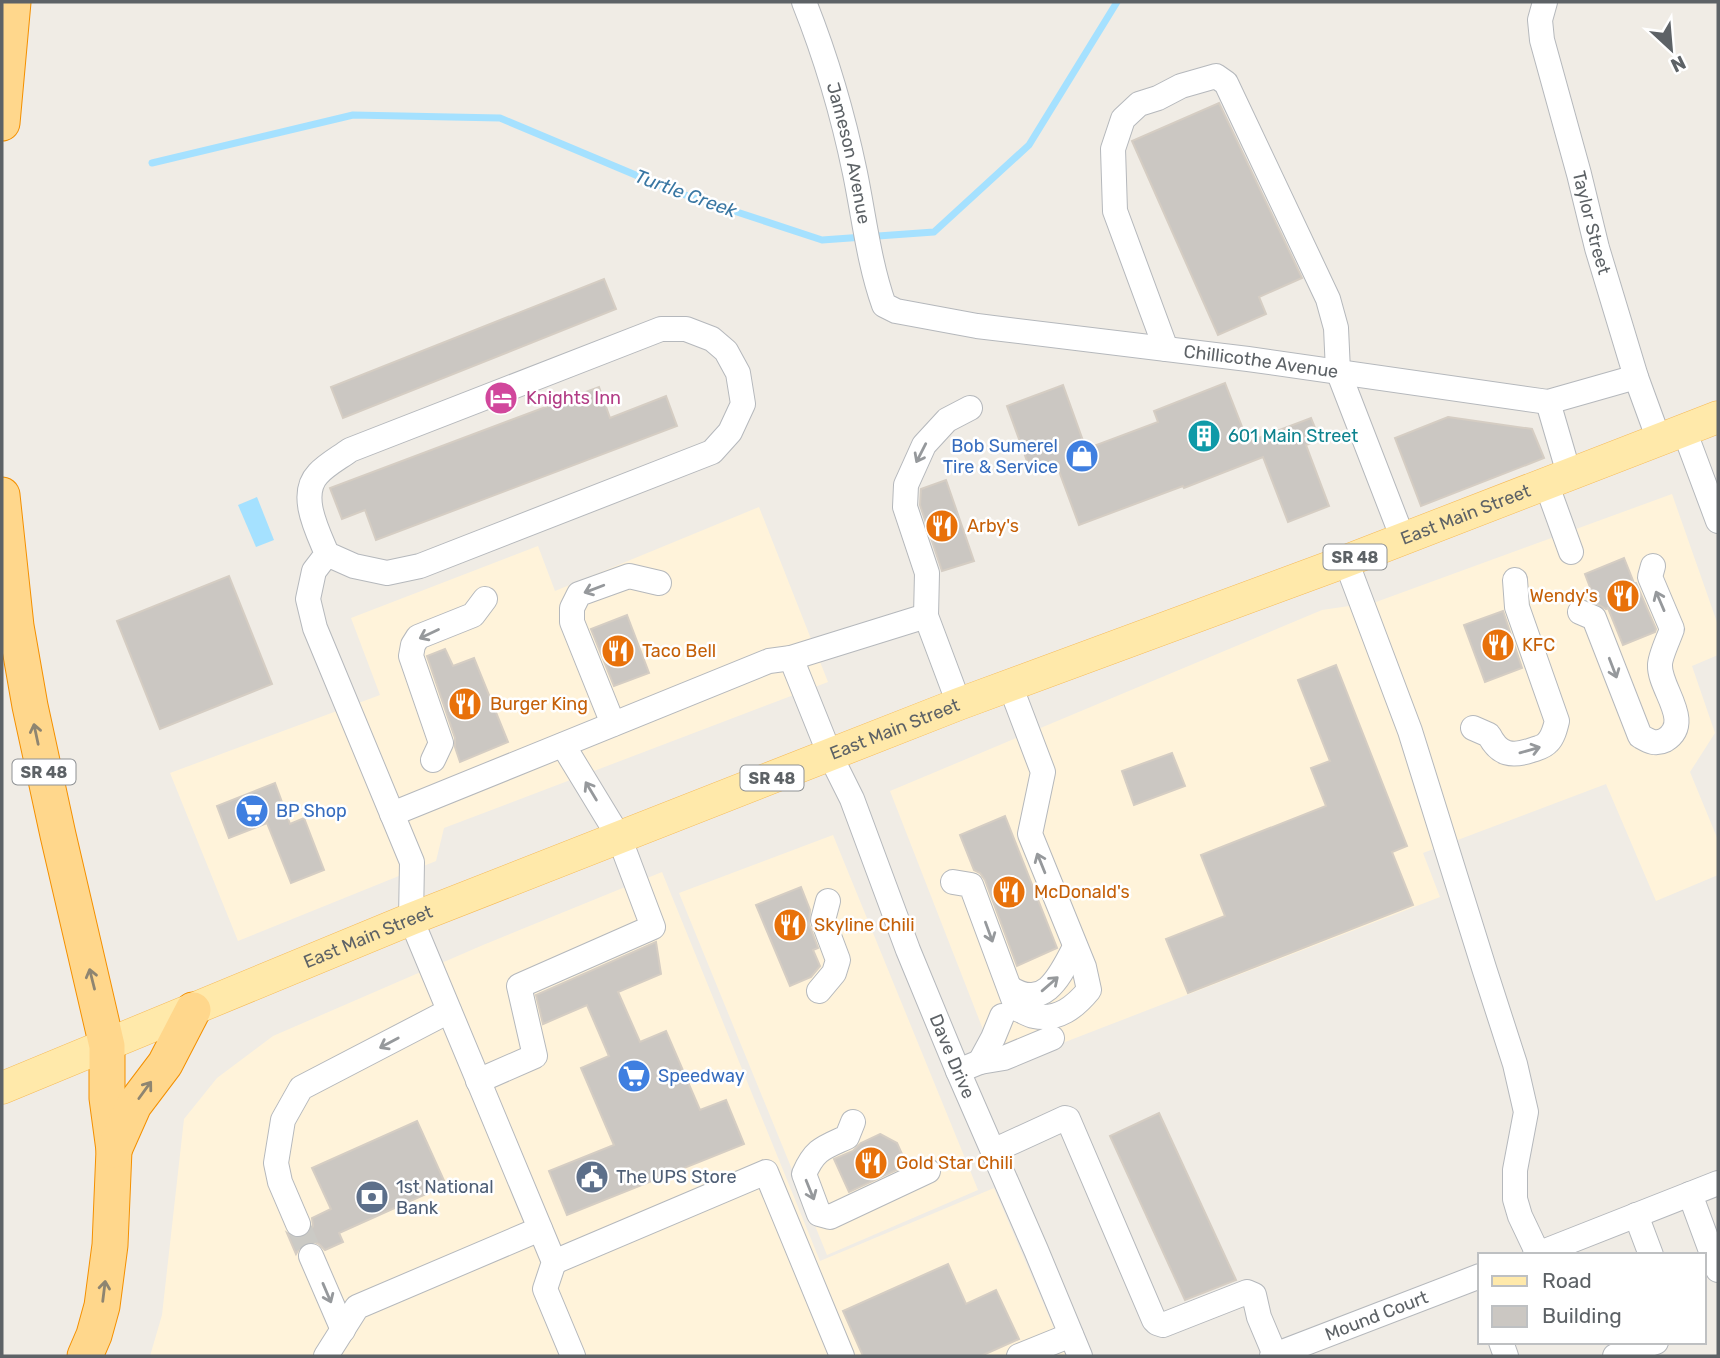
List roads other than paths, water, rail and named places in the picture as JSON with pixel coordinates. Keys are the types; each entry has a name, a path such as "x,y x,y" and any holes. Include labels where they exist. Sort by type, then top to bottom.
{"highway":[{"path":"2,123 13,2"},
{"name":"SR 48","path":"2,495 16,626 30,706 107,1046"},
{"path":"114,1150 134,1105 164,1064 193,1010"},
{"path":"85,1356 103,1294 110,1245 114,1150 107,1098 107,1046"}],"main road":[{"name":"East Main Street","path":"2,1088 411,919 959,704 1346,561 1718,417"}],"street":[{"name":"Jameson Avenue","path":"804,2 835,89 855,171 876,281 884,305"},
{"name":"Taylor Street","path":"1545,2 1540,20 1542,40 1597,248 1636,377 1671,435 1713,492 1718,521"},
{"path":"1166,349 1115,211 1113,149 1123,119 1139,104 1181,86 1216,76 1226,83 1328,299 1336,328 1338,371 1403,539"},
{"name":"Chillicothe Avenue","path":"884,305 896,311 977,326 1338,371 1548,402 1636,377"},
{"path":"661,329 686,329 712,339 726,352 738,373 743,404 730,432 712,452 420,566 387,573 354,566 327,554 310,505 310,485 318,473 350,450 661,329"},
{"path":"1548,402 1571,552"},
{"path":"959,704 926,616 927,573 905,507 905,485 924,445 947,420 970,408"},
{"path":"327,554 314,570 308,599 316,628 412,862 411,919 554,1262 545,1289 573,1356"},
{"path":"1346,561 1410,731 1483,968 1516,1064 1526,1112 1515,1170 1515,1199 1537,1253"},
{"path":"1580,612 1594,618 1640,736 1653,743 1662,742 1672,735 1677,727 1676,713 1660,665 1672,629 1650,578 1653,566"},
{"path":"614,724 572,622 572,608 579,594 629,576 659,583"},
{"path":"1473,728 1489,735 1500,750 1513,754 1546,745 1553,736 1557,721 1517,607 1515,580"},
{"path":"433,760 441,743 411,656 413,645 418,638 472,615 485,599"},
{"path":"392,814 769,662 791,658 926,616"},
{"name":"Dave Drive","path":"791,658 830,755 852,799 908,950 969,1066 993,1151 1076,1346"},
{"path":"953,882 971,885 1017,1009 1035,1016 1056,1015 1076,1006 1089,990 1084,967 1030,834 1042,772 1010,685"},
{"path":"478,1081 535,1056 519,986 653,927 619,837 563,745"},
{"path":"819,991 834,973 838,960 823,920 828,901"},
{"path":"298,1224 280,1182 276,1163 283,1119 301,1088 449,1011"},
{"path":"969,1066 993,1038 1002,1016"},
{"path":"969,1066 1004,1058 1052,1038"},
{"path":"993,1151 1068,1119 1154,1320 1163,1325 1250,1292 1254,1296 1274,1356"},
{"path":"853,1122 847,1137 820,1150 810,1159 804,1174 819,1214 830,1217 928,1171"},
{"path":"554,1262 766,1172 842,1356"},
{"path":"1540,1253 1718,1183"},
{"path":"1690,1194 1718,1270"},
{"path":"1636,1215 1649,1253"},
{"path":"326,1356 357,1307 540,1229"},
{"path":"312,1256 343,1330"},
{"name":"Mound Court","path":"1274,1356 1325,1346 1478,1280"},
{"path":"1615,1356 1650,1344"},
{"path":"1019,1356 1076,1346"}],"water":[{"path":"257,497 274,540 256,547 238,505"}],"waterway":[{"name":"Turtle Creek","path":"152,163 353,115 500,118 676,192 822,240 934,232 1029,145 1117,2"}],"tunnel":[{"path":"298,1224 311,1256"}],"place":[{"name":"Knights Inn","path":"501,398"},
{"name":"601 Main Street","path":"1204,436"},
{"name":"Bob Sumerel Tire & Service","path":"1082,456"},
{"name":"Arby's","path":"942,526"},
{"name":"Wendy's","path":"1623,596"},
{"name":"KFC","path":"1498,645"},
{"name":"Taco Bell","path":"618,651"},
{"name":"Burger King","path":"465,704"},
{"name":"BP Shop","path":"252,811"},
{"name":"McDonald's","path":"1009,892"},
{"name":"Skyline Chili","path":"790,925"},
{"name":"Speedway","path":"634,1076"},
{"name":"Gold Star Chili","path":"871,1163"},
{"name":"The UPS Store","path":"592,1177"},
{"name":"1st National Bank","path":"372,1197"}]}
